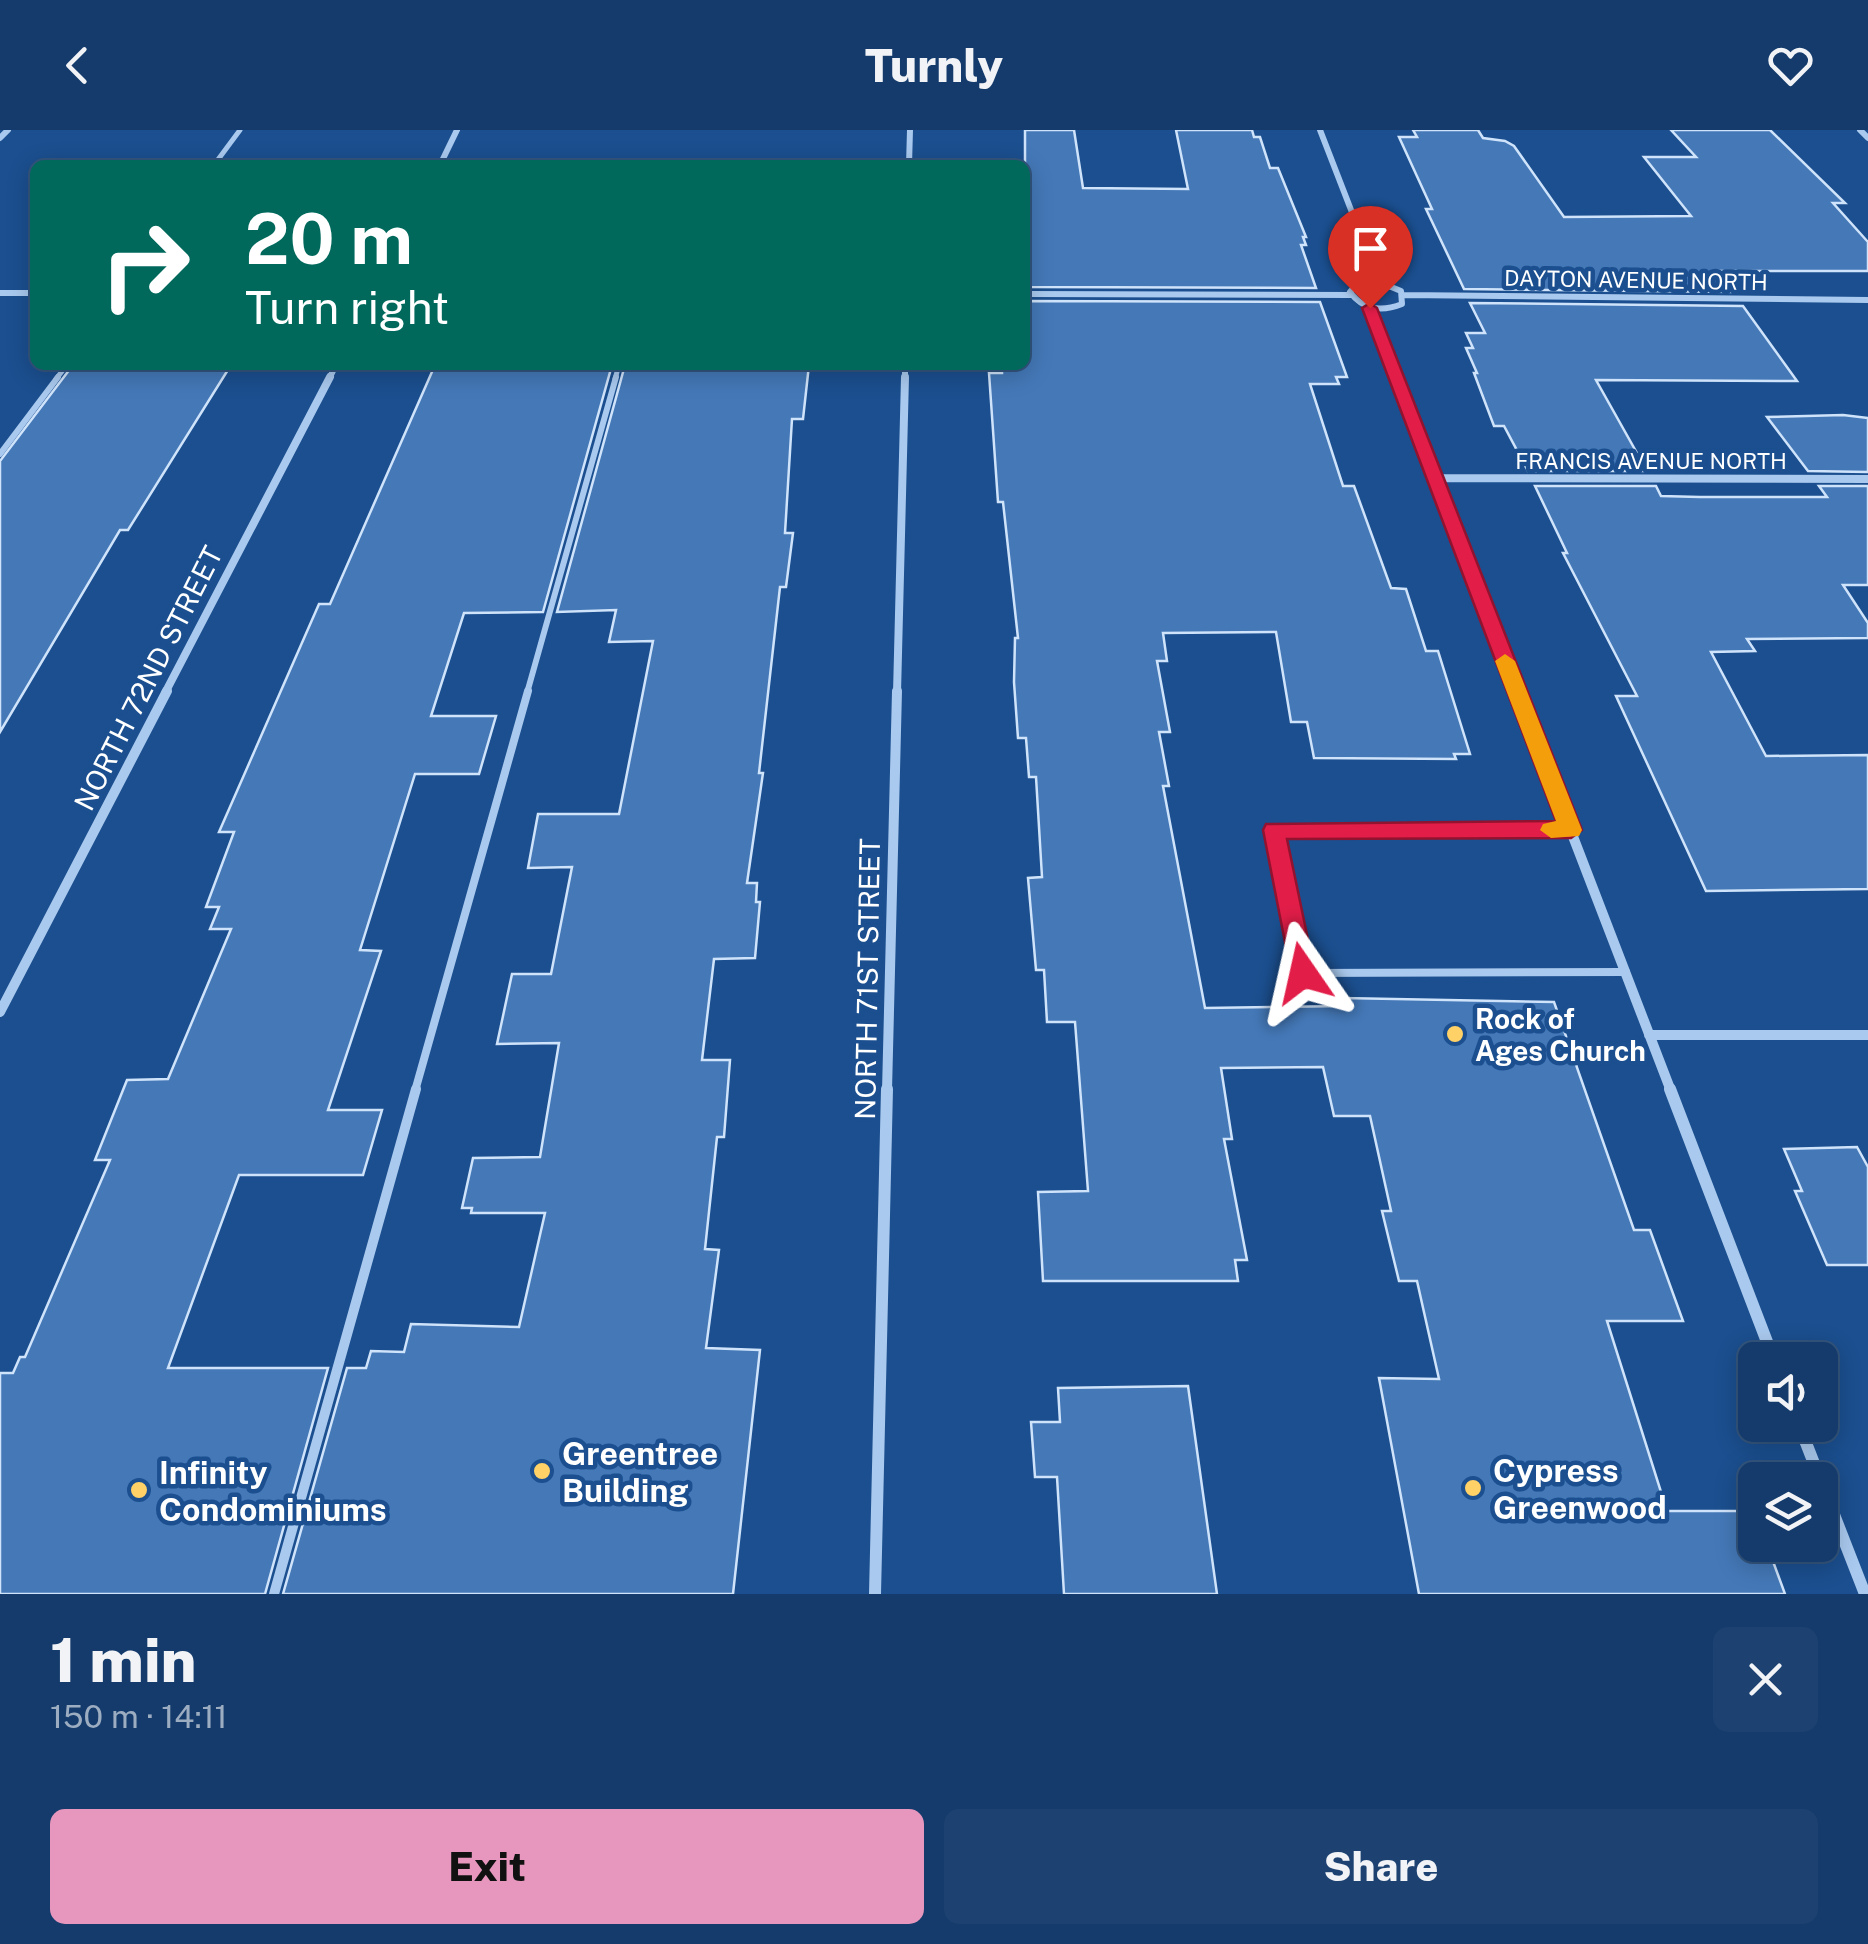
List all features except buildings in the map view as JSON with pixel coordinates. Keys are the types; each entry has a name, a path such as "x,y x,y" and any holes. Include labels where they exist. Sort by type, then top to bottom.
{"street":[{"path":"0,138 8,130"},
{"path":"443,160 458,130"},
{"path":"909,160 910,130"},
{"path":"1320,130 1379,282"},
{"path":"1860,130 1868,138"},
{"path":"1351,295 1356,285 1379,282 1404,295 1402,304 1396,307 1370,308"},
{"path":"0,293 30,293"},
{"path":"1030,294 1351,295 1370,308 1767,1342"},
{"name":"DAYTON AVENUE NORTH","path":"1404,295 1868,300"},
{"name":"NORTH 72ND STREET","path":"0,1012 333,370"},
{"name":"NORTH 71ST STREET","path":"875,1594 904,370"},
{"name":"FRANCIS AVENUE NORTH","path":"1434,478 1868,479"},
{"path":"1649,1035 1868,1035"},
{"path":"1806,1442 1865,1594"}],"lane":[{"path":"218,160 240,130"},
{"path":"0,454 63,370"},
{"path":"274,1594 618,370"},
{"path":"1571,830 1274,830 1303,973 1626,972"}],"slow traffic":[{"path":"1505,661 1571,830 1551,830"}],"place":[{"name":"Rock of Ages Church","path":"1455,1034"},
{"name":"Greentree Building","path":"542,1471"},
{"name":"Cypress Greenwood","path":"1473,1488"},
{"name":"Infinity Condominiums","path":"139,1490"}],"route":[{"path":"1303,973 1274,830 1571,830 1370,308"}]}
